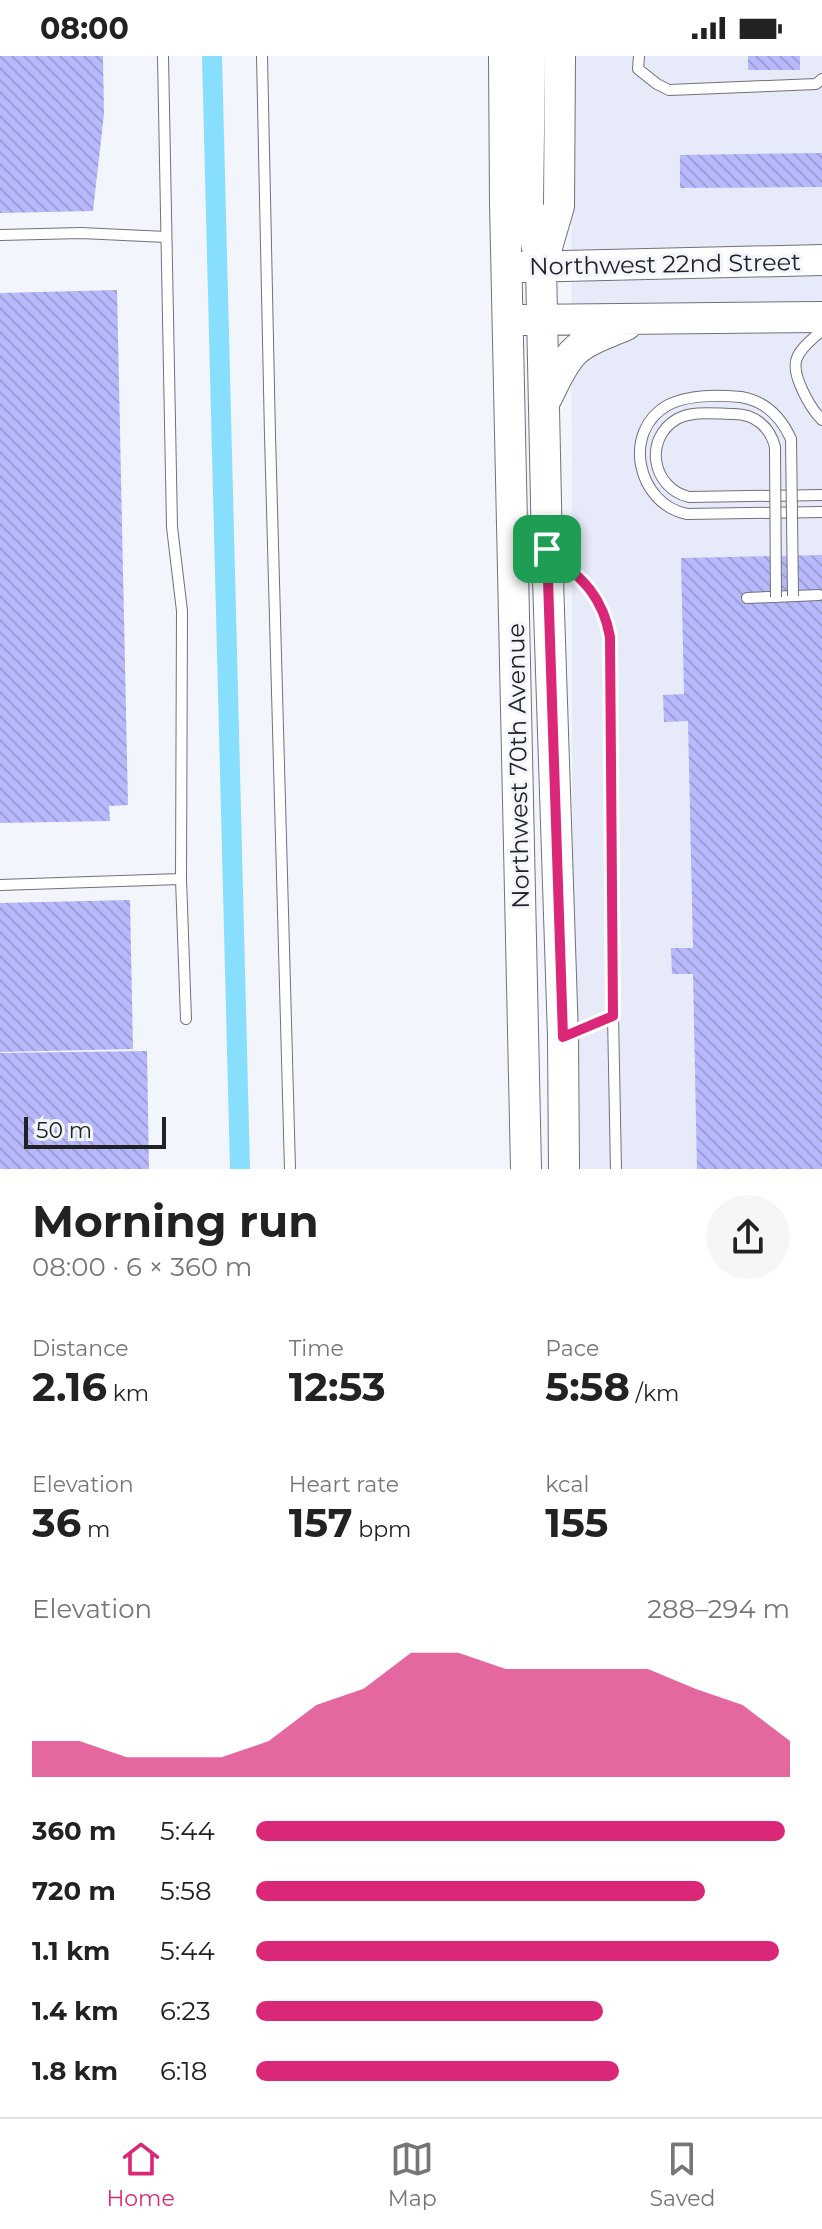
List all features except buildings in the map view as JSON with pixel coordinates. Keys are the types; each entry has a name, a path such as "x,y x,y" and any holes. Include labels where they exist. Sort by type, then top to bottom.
{"main road":[{"name":"Northwest 70th Avenue","path":"504,56 526,1169"},
{"path":"530,56 528,205 541,267"},
{"path":"541,267 559,206 560,56"},
{"name":"Northwest 22nd Street","path":"507,267 822,260"},
{"name":"Northwest 70th Avenue","path":"541,267 564,1169"},
{"path":"508,321 822,317"},
{"path":"544,403 567,359 577,349 642,319"}],"lane":[{"path":"163,56 172,527 182,611 181,879 186,1019"},
{"path":"262,56 290,1169"},
{"path":"639,56 638,69 647,78 669,90 816,84 822,79"},
{"path":"0,235 81,233 166,237"},
{"path":"822,330 797,358 795,367 801,388 822,420"},
{"path":"793,596 793,517 792,501 792,447 779,418 764,405 748,398 687,399 661,410 643,435 639,454 642,473 660,500 678,512 698,514 791,513 806,512 822,512"},
{"path":"776,597 776,502 776,486 776,470 776,454 770,434 760,423 745,415 695,414 674,421 659,439 655,457 658,470 668,485 683,495 697,497 775,496 791,495 822,495"},
{"path":"547,549 592,590 607,621 610,637 616,1169"},
{"path":"747,598 819,595"},
{"path":"0,885 181,879"},
{"path":"563,1037 613,1016"}],"shaded area":[{"path":"571,56 822,56 822,1169 573,1169"}],"waterway":[{"path":"212,56 240,1169"}],"route":[{"path":"547,549 592,590 607,621 610,637 613,1016 563,1037 547,549"}]}
